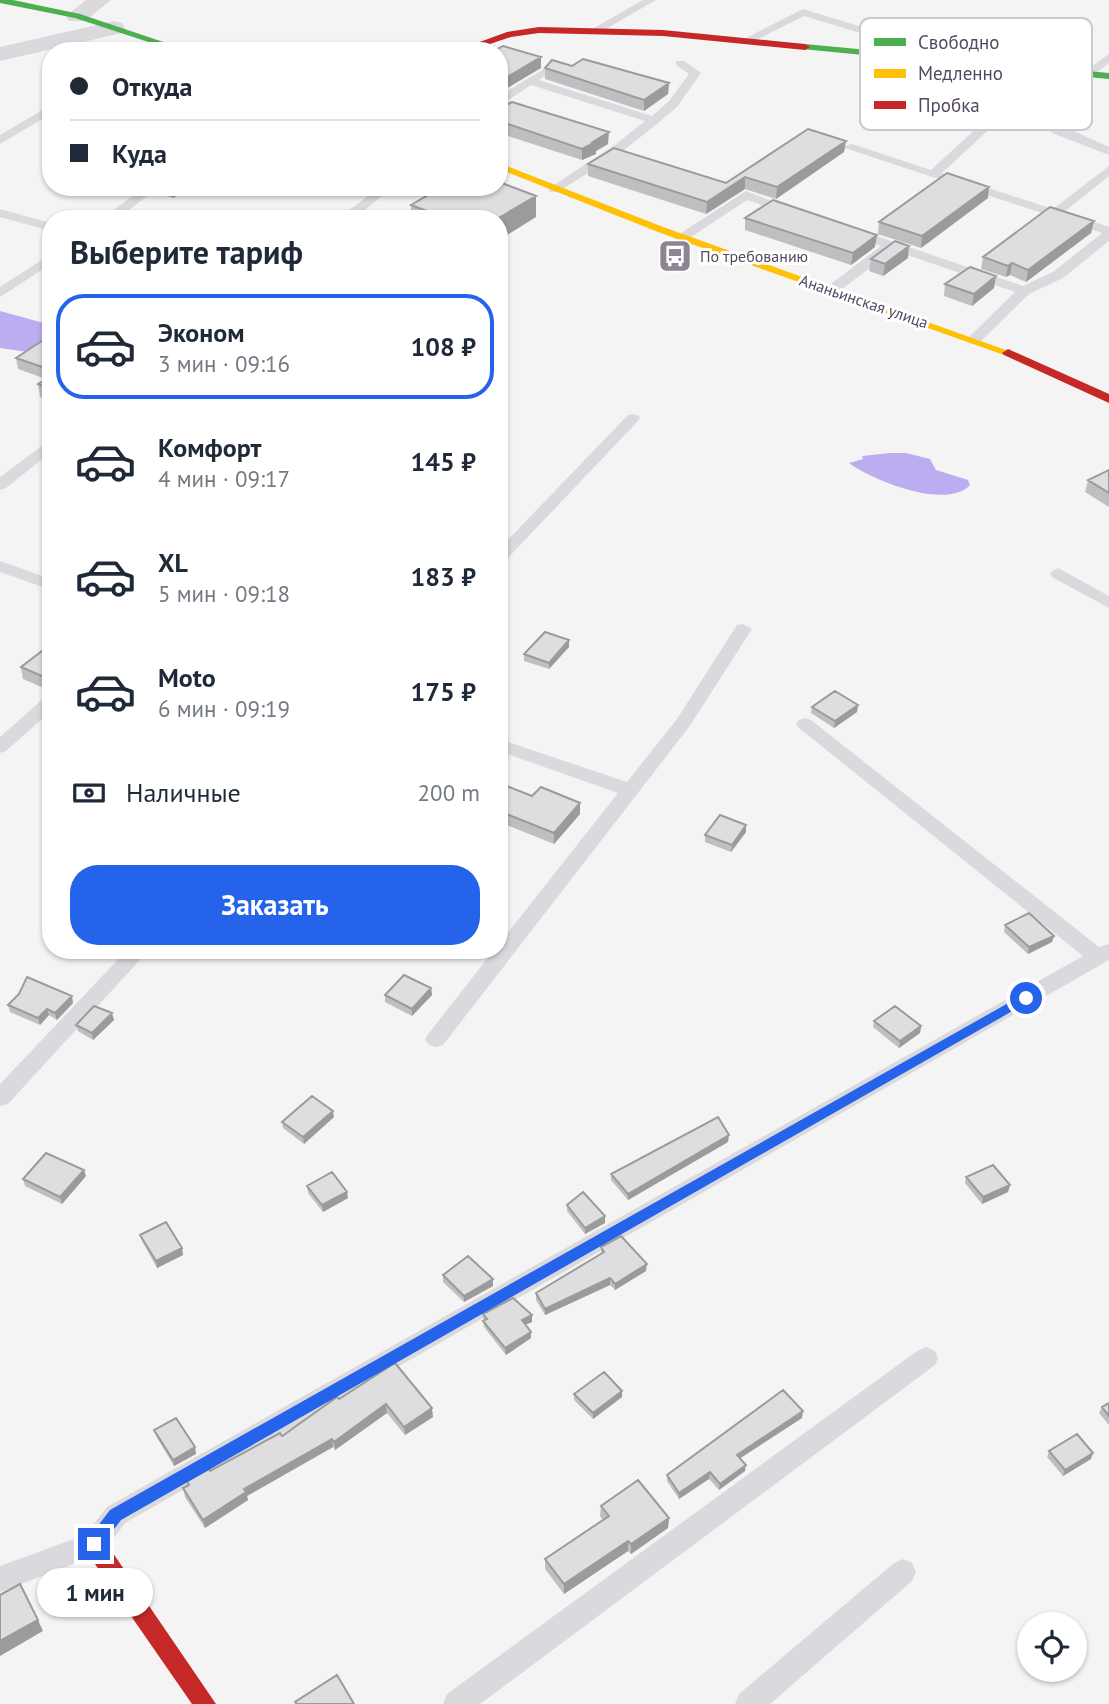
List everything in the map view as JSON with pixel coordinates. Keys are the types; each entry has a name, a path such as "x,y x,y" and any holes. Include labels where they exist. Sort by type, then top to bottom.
{"street":[{"path":"0,0 77,16 158,42"},
{"path":"77,16 100,0"},
{"path":"53,42 114,28"},
{"path":"490,42 539,30 748,40 860,51"},
{"path":"0,54 42,44"},
{"name":"Ананьинская улица","path":"508,170 680,238 975,339 1073,380 1109,399"},
{"path":"94,1544 205,1704"}],"lane":[{"path":"593,32 651,0"},
{"path":"748,40 808,9 860,29"},
{"path":"1092,71 1109,57"},
{"path":"554,189 673,104 695,73 680,63"},
{"path":"508,95 544,72"},
{"path":"529,82 654,120"},
{"path":"508,104 550,118"},
{"path":"0,140 42,114"},
{"path":"933,175 982,130"},
{"path":"1057,130 1109,151"},
{"path":"848,147 1109,233"},
{"path":"1054,214 1109,170"},
{"path":"680,238 746,195 799,214"},
{"path":"121,210 140,196"},
{"path":"356,210 376,196"},
{"path":"0,213 42,225"},
{"path":"838,227 1024,291"},
{"path":"975,339 1024,291 1058,275 1109,233"},
{"path":"832,290 891,245"},
{"path":"0,293 42,264"},
{"path":"508,549 633,418"},
{"path":"0,485 42,451"},
{"path":"0,566 42,582"},
{"path":"1058,573 1109,603"},
{"path":"508,947 683,723 743,629"},
{"path":"0,747 42,709"},
{"path":"0,1579 94,1544 116,1515 1103,954 805,724"},
{"path":"508,747 630,790"},
{"path":"0,1098 131,959"},
{"path":"436,1039 498,959"},
{"path":"457,1704 926,1358"},
{"path":"749,1704 903,1572"}],"shaded area":[{"path":"0,311 42,323 42,346 28,352 0,348"},
{"path":"906,453 930,459 936,470 968,480 970,485 959,492 927,494 890,484 849,463 863,459 862,456"}],"building":[{"path":"508,47 541,57 508,77"},
{"path":"583,59 669,83 644,100 545,68 552,60 572,66"},
{"path":"512,102 609,132 582,149 508,124 508,104"},
{"path":"808,129 846,141 777,187 745,177 707,202 588,164 614,148 726,183"},
{"path":"947,173 989,187 922,236 879,222"},
{"path":"508,185 536,196 508,213 508,210 424,210 411,205 426,196 508,196"},
{"path":"773,200 877,235 853,253 745,218"},
{"path":"1050,207 1094,221 1028,270 1012,263 1008,266 983,257"},
{"path":"895,241 909,246 885,264 871,259"},
{"path":"970,267 996,276 974,294 945,284"},
{"path":"42,341 42,367 16,358"},
{"path":"1109,470 1109,493 1088,480"},
{"path":"545,632 569,640 549,663 524,654"},
{"path":"42,651 42,676 21,667"},
{"path":"835,691 858,705 835,721 812,707"},
{"path":"508,787 532,796 541,787 580,803 554,833 508,815"},
{"path":"720,815 746,825 732,845 705,835"},
{"path":"1029,913 1054,936 1029,947 1005,925"},
{"path":"404,975 431,988 412,1009 385,995"},
{"path":"27,977 72,996 55,1013 47,1009 38,1018 8,1005 19,994"},
{"path":"94,1006 112,1013 92,1033 76,1025"},
{"path":"895,1006 921,1026 900,1041 874,1021"},
{"path":"312,1096 333,1111 303,1137 282,1122"},
{"path":"718,1117 729,1135 628,1194 611,1174"},
{"path":"46,1153 84,1170 60,1197 23,1179"},
{"path":"993,1165 1010,1185 983,1197 966,1177"},
{"path":"332,1172 347,1192 322,1205 307,1186"},
{"path":"583,1192 605,1216 585,1228 567,1205"},
{"path":"166,1222 182,1248 156,1261 140,1235"},
{"path":"621,1236 647,1264 615,1284 610,1278 545,1309 536,1293 604,1252 601,1247"},
{"path":"468,1256 493,1279 464,1296 443,1275"},
{"path":"513,1298 532,1315 522,1320 531,1332 505,1348 483,1321 487,1319 483,1314"},
{"path":"395,1363 432,1408 404,1427 386,1404 334,1442 332,1439 244,1489 246,1492 203,1520 183,1488 189,1485 187,1481 280,1433 282,1436 337,1397 339,1399"},
{"path":"604,1372 622,1391 593,1413 574,1394"},
{"path":"783,1390 803,1411 737,1455 746,1465 720,1484 710,1472 679,1493 667,1475"},
{"path":"1109,1403 1109,1416 1102,1407"},
{"path":"176,1418 195,1447 173,1460 154,1430"},
{"path":"1077,1434 1093,1453 1065,1470 1049,1451"},
{"path":"638,1480 669,1518 631,1544 628,1541 564,1584 545,1559 609,1516 601,1506"},
{"path":"20,1584 38,1620 0,1641 0,1595"},
{"path":"337,1675 354,1704 295,1702"}],"traffic: fast":[{"path":"0,0 77,16 158,42"},
{"path":"805,47 860,52"},
{"path":"1092,74 1109,76"}],"traffic: slow":[{"path":"508,170 662,230 1008,353"}],"traffic: jam":[{"path":"486,42 510,34 539,30 663,33 805,47"},
{"path":"1008,353 1109,399"},
{"path":"94,1544 205,1704"}],"place":[{"name":"По требованию","path":"675,256"}],"route":[{"path":"94,1544 116,1515 1026,998"}]}
